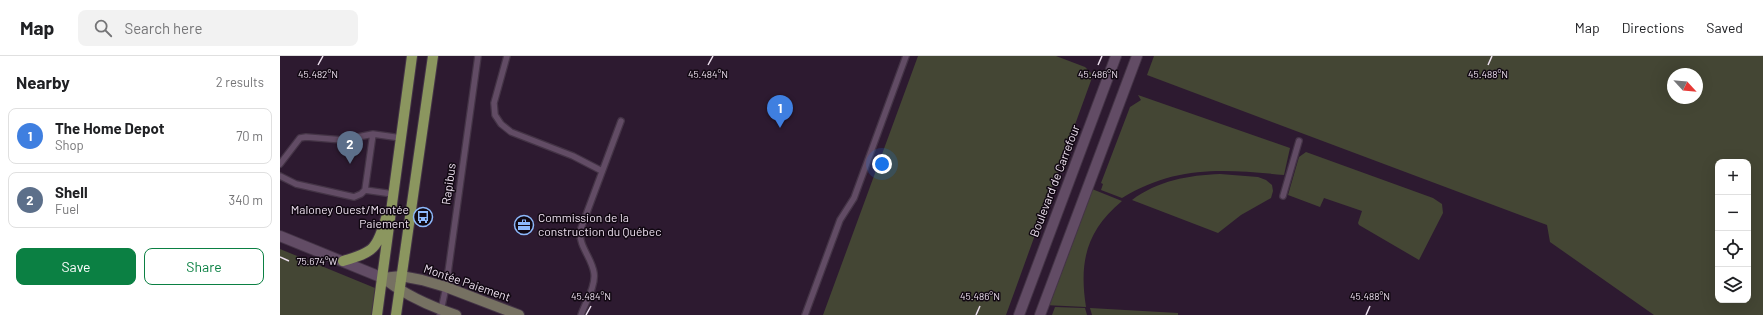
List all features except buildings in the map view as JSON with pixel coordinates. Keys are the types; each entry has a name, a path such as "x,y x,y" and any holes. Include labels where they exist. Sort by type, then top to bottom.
{"main road":[{"path":"377,315 412,56"},
{"path":"396,315 433,56"},
{"path":"343,261 364,255 376,244 381,234 394,189"},
{"name":"Montée Paiement","path":"383,278 402,276 446,287 519,315"},
{"name":"Montée Paiement","path":"383,278 400,291 441,312 456,315"}],"street":[{"name":"Boulevard de Carrefour","path":"1019,315 1116,56"},
{"path":"1040,315 1137,56"},
{"name":"Montée Paiement","path":"280,236 383,278"}],"lane":[{"name":"Rapibus","path":"441,312 446,287 478,56"},
{"path":"507,56 494,103 495,115 501,124 511,132 573,156 602,171"},
{"path":"805,315 840,220 854,198 906,56"},
{"path":"581,315 594,280 591,264 579,238 580,231 621,121"},
{"path":"280,164 300,138 306,137 343,140 373,134 401,138"},
{"path":"280,176 296,184 354,197 361,194 365,190 373,134"},
{"path":"1283,196 1299,141"},
{"path":"365,190 394,189"}],"green space":[{"path":"918,56 1056,56 1085,67 1093,75 1006,315 823,315"},
{"path":"1154,56 1763,56 1763,315 1654,315 1550,242 1547,225 1147,75"},
{"path":"1138,95 1290,148 1284,175 1241,171 1201,172 1162,180 1142,187 1122,198 1101,190 1103,184 1101,183 1130,107 1141,100"},
{"path":"1306,152 1433,198 1442,204 1443,213 1419,260 1359,225 1358,223 1362,211 1324,198 1320,207 1288,195 1299,157"},
{"path":"1220,174 1258,177 1266,180 1272,185 1273,191 1271,198 1241,215 1218,233 1132,200 1152,188 1174,180"},
{"path":"1087,187 1122,201 1100,224 1088,248 1084,276 1086,307 1044,305"},
{"path":"280,249 375,288 373,315 280,315"},
{"path":"1055,307 1085,308 1087,315 1052,315"},
{"path":"1090,308 1178,313 1178,315 1092,315"}],"place":[{"name":"The Home Depot","path":"780,128"},
{"name":"Shell","path":"350,164"},
{"name":"Maloney Ouest/Montée Paiement","path":"423,217"},
{"name":"Commission de la construction du Québec","path":"524,225"}]}
